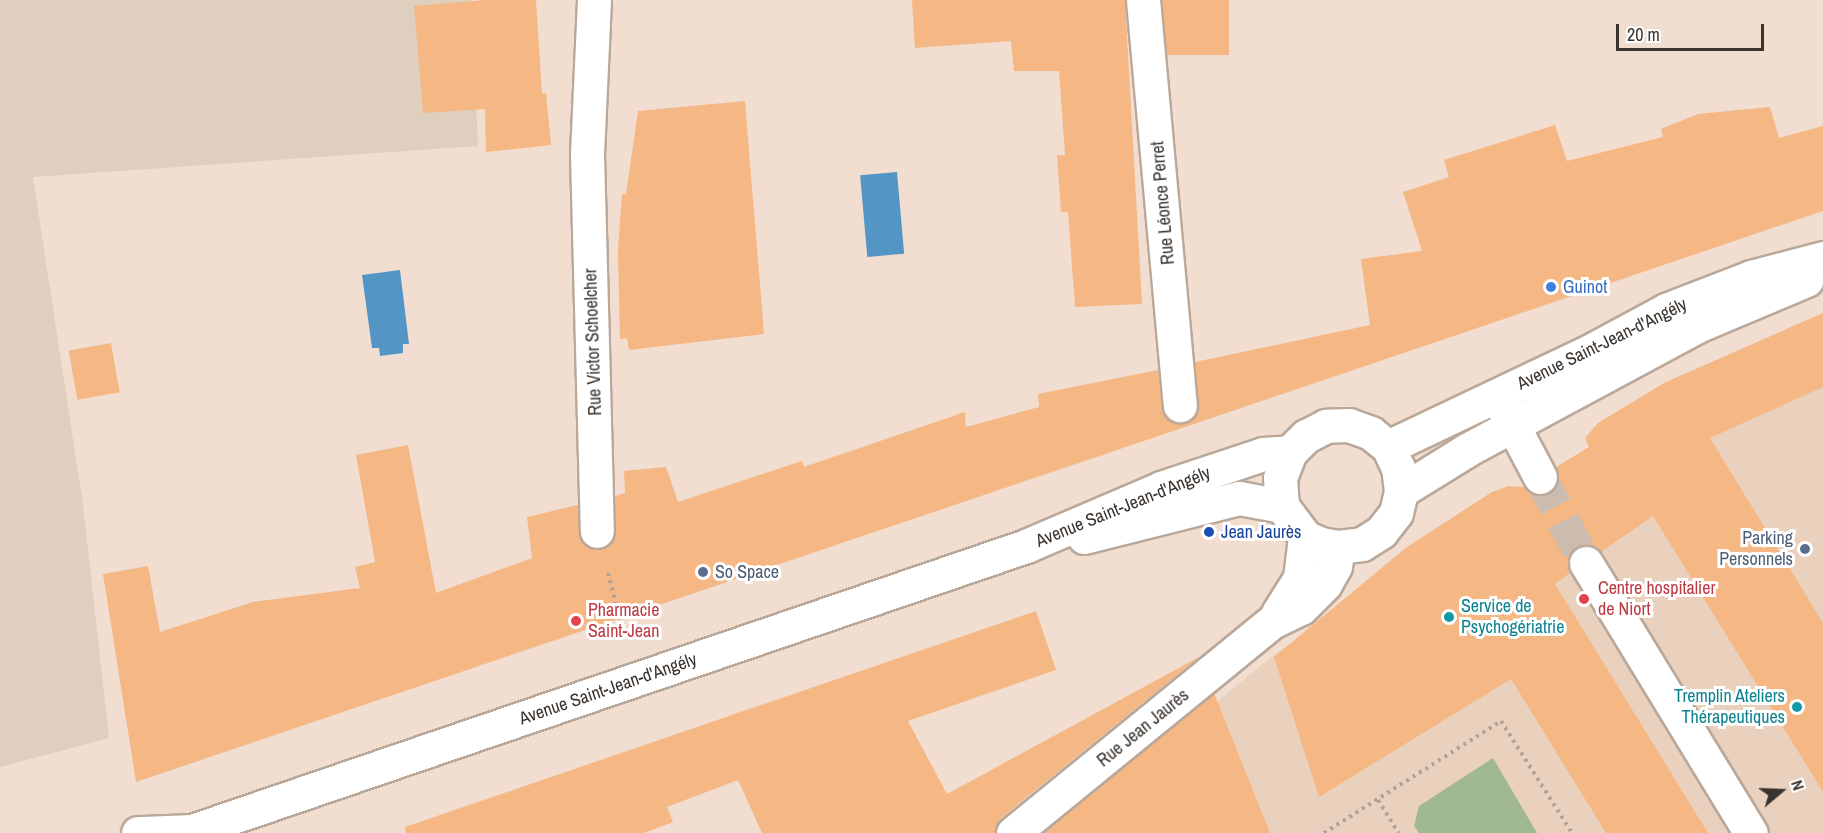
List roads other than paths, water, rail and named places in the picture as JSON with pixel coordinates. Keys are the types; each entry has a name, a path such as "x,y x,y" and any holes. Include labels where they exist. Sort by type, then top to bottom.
{"main road":[{"name":"Rue Victor Schoelcher","path":"594,0 587,154 597,531"},
{"name":"Rue Léonce Perret","path":"1143,0 1180,405"},
{"name":"Avenue Saint-Jean-d'Angély","path":"1388,447 1666,310 1751,277 1823,258"},
{"name":"Avenue Saint-Jean-d'Angély","path":"1401,491 1512,426 1695,327 1823,273"},
{"path":"1497,395 1540,477"},
{"path":"1349,425 1371,433 1388,447 1398,468 1401,491 1396,513 1381,532 1362,544 1338,548 1305,537 1282,506 1280,478 1290,452 1306,436 1326,426 1349,425"},
{"name":"Avenue Saint-Jean-d'Angély","path":"138,833 188,832 1026,546 1161,488 1263,454 1290,452"},
{"name":"Avenue Saint-Jean-d'Angély","path":"1026,546 1086,537 1223,500 1248,499 1282,506"},
{"name":"Rue Jean Jaurès","path":"1272,622 1300,578 1305,537"},
{"name":"Rue Jean Jaurès","path":"1013,833 1272,622 1301,608 1325,584 1335,566 1338,548"},
{"path":"1586,562 1751,833"}],"water":[{"path":"897,172 904,254 867,257 860,175"},
{"path":"400,270 409,344 403,344 403,353 380,356 379,348 372,348 362,275"}],"tunnel":[{"path":"1540,477 1586,563"}],"place":[{"name":"Guinot","path":"1551,287"},
{"name":"Jean Jaurès","path":"1209,532"},
{"name":"Parking Personnels","path":"1805,549"},
{"name":"So Space","path":"703,572"},
{"name":"Centre hospitalier de Niort","path":"1584,599"},
{"name":"Service de Psychogériatrie","path":"1449,617"},
{"name":"Pharmacie Saint-Jean","path":"576,621"},
{"name":"Tremplin Ateliers Thérapeutiques","path":"1797,707"}]}
